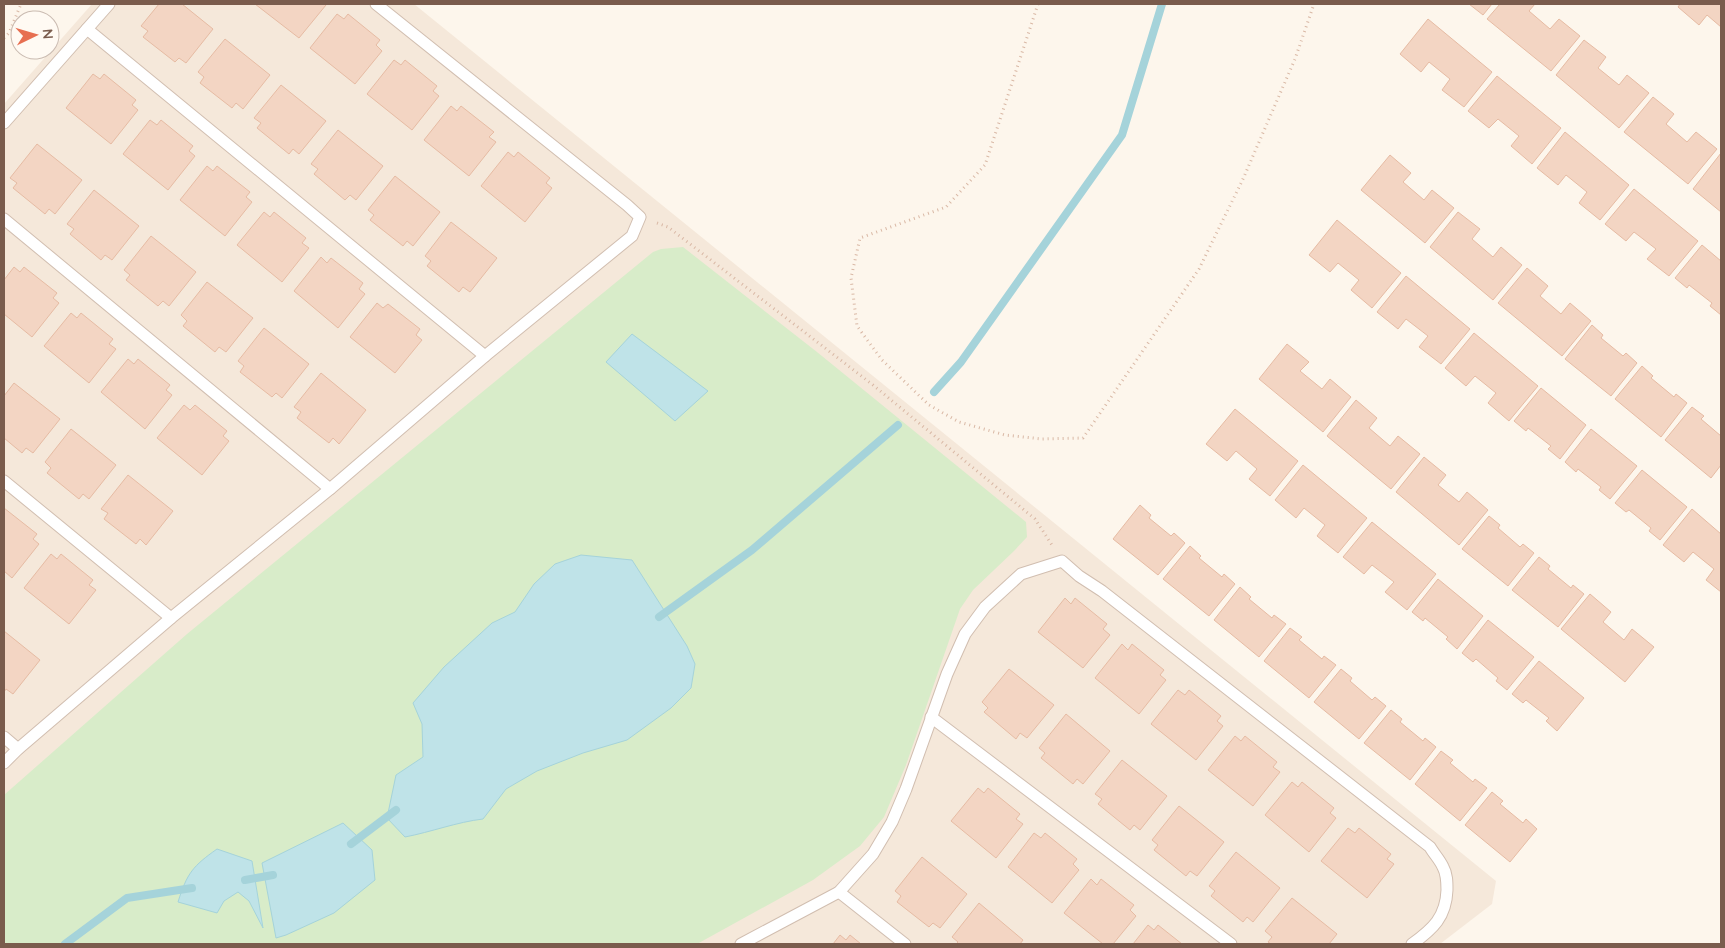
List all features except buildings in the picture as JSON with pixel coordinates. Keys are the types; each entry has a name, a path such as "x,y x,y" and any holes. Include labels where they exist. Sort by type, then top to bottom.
{"lane":[{"path":"4,123 109,4"},
{"path":"4,763 171,618 330,489 486,356 632,236 640,217 472,79 376,4"},
{"path":"87,29 486,356"},
{"path":"4,219 330,489"},
{"path":"4,481 171,618"},
{"path":"741,944 839,892 873,854 892,822 947,674 965,634 985,607 1021,574 1062,561 1078,576 1102,591 1430,847 1443,867 1447,881 1446,901 1442,914 1434,927 1412,944"},
{"path":"932,717 1231,944"},
{"path":"4,737 18,749"},
{"path":"839,892 905,944"}],"path":[{"path":"4,38 9,33 21,4"},
{"path":"1038,4 985,165 946,207 860,238 851,278 857,326 882,360 929,405 959,422 1005,435 1042,439 1083,438 1199,269 1243,179 1284,85 1314,4"},
{"path":"640,217 668,228 872,385 1035,519 1062,561"}],"shaded area":[{"path":"92,4 414,4 1496,881 1492,904 1440,944 4,944 4,104 43,60 60,60 60,40"}],"green space":[{"path":"683,247 817,352 1026,522 1027,537 973,590 960,609 906,765 884,817 860,846 813,880 697,944 4,944 4,795 187,634 653,252 661,249"}],"water":[{"path":"632,334 708,391 675,421 606,362"},
{"path":"581,555 632,560 687,646 695,664 691,688 671,708 627,740 583,753 537,771 506,789 483,819 405,837 387,818 396,775 423,757 422,724 413,703 444,667 492,623 515,612 534,584 555,564"},
{"path":"343,823 372,850 375,880 334,913 276,938 262,863"},
{"path":"217,849 252,861 263,928 249,901 238,892 224,901 217,913 178,902 192,871 202,860"}],"waterway":[{"path":"934,392 961,362 1122,135 1162,4"},
{"path":"659,617 752,550 898,425"},
{"path":"351,844 396,810"},
{"path":"245,880 273,875"},
{"path":"65,944 127,898 192,888"}]}
